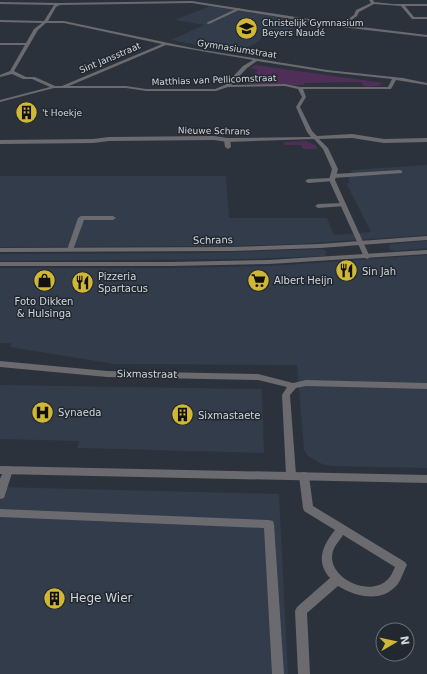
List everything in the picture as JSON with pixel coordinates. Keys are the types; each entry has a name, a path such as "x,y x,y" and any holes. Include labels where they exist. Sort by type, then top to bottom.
{"street":[{"path":"192,2 198,0"},
{"path":"0,3 49,1 59,4 122,1 192,2 341,26 427,36"},
{"path":"341,26 356,15 357,11 372,1 402,5 427,5"},
{"path":"0,76 12,72 36,29 46,21 55,6 59,4"},
{"path":"402,5 413,18 427,18"},
{"path":"208,23 239,9"},
{"name":"Gymnasiumstraat","path":"0,21 46,21 71,23 165,44 256,60 348,74 394,78 427,84"},
{"path":"0,44 28,44"},
{"name":"Sint Jansstraat","path":"62,87 165,44"},
{"path":"227,86 245,67 256,60"},
{"path":"12,72 25,78 33,78 54,87"},
{"name":"Matthias van Pellicomstraat","path":"54,87 126,87 146,90 216,90 227,86 284,85 300,88 389,88 394,78"},
{"path":"0,102 54,87"},
{"path":"300,88 304,97 298,107 310,132 325,148 335,169 333,178 343,205 367,256"},
{"name":"Nieuwe Schrans","path":"0,142 93,141 117,138 214,138 227,140 304,139 352,136 384,141 427,140"},
{"path":"227,140 228,147"},
{"path":"308,181 400,172"},
{"path":"318,206 343,205"},
{"path":"70,250 80,218 113,218"},
{"name":"Schrans","path":"0,250 233,249 361,243 427,238"},
{"path":"0,264 228,263 427,252"},
{"name":"Sixmastraat","path":"0,364 107,374 258,376 293,386 306,383 427,386"},
{"path":"291,475 286,395 293,386"},
{"path":"0,495 4,470 427,479"},
{"path":"304,476 308,508 402,565 391,584 382,589 371,591 359,590 347,586 337,579 327,561 327,551 342,529"},
{"path":"0,513 269,524 278,674"},
{"path":"304,674 301,611 337,579"}],"shaded area":[{"name":"Christelijk Gymnasium Beyers Naudé","path":"210,6 306,22 282,37 265,34 258,42 238,53 171,40 204,25 175,20"},
{"path":"255,65 384,83 372,87 364,86 361,82 304,83 304,85 253,85 240,82 240,80 249,81 258,70 250,68"},
{"path":"306,141 315,145 317,149 303,149 301,145 285,145 284,142"},
{"path":"427,165 427,235 300,244 229,246 0,247 0,176 226,176 229,218 327,218 334,235 371,232 346,183 350,183 348,180 352,170"},
{"path":"427,241 427,248 396,251 391,250 388,246 391,244"},
{"path":"322,249 327,253 325,256 247,259 0,261 0,254 203,253"},
{"path":"427,255 427,468 332,466 322,464 308,456 304,450 297,365 114,364 10,347 11,343 0,343 0,268 168,268 271,266"},
{"path":"0,385 262,389 264,453 77,448 79,441 0,439"},
{"path":"0,487 279,494 288,674 0,674"}],"place":[{"name":"Christelijk Gymnasium Beyers Naudé","path":"247,28"},
{"name":"'t Hoekje","path":"26,113"},
{"name":"Sin Jah","path":"346,271"},
{"name":"Albert Heijn","path":"258,280"},
{"name":"Foto Dikken & Hulsinga","path":"44,281"},
{"name":"Pizzeria Spartacus","path":"83,282"},
{"name":"Synaeda","path":"43,412"},
{"name":"Sixmastaete","path":"182,415"},
{"name":"Hege Wier","path":"54,598"}]}
